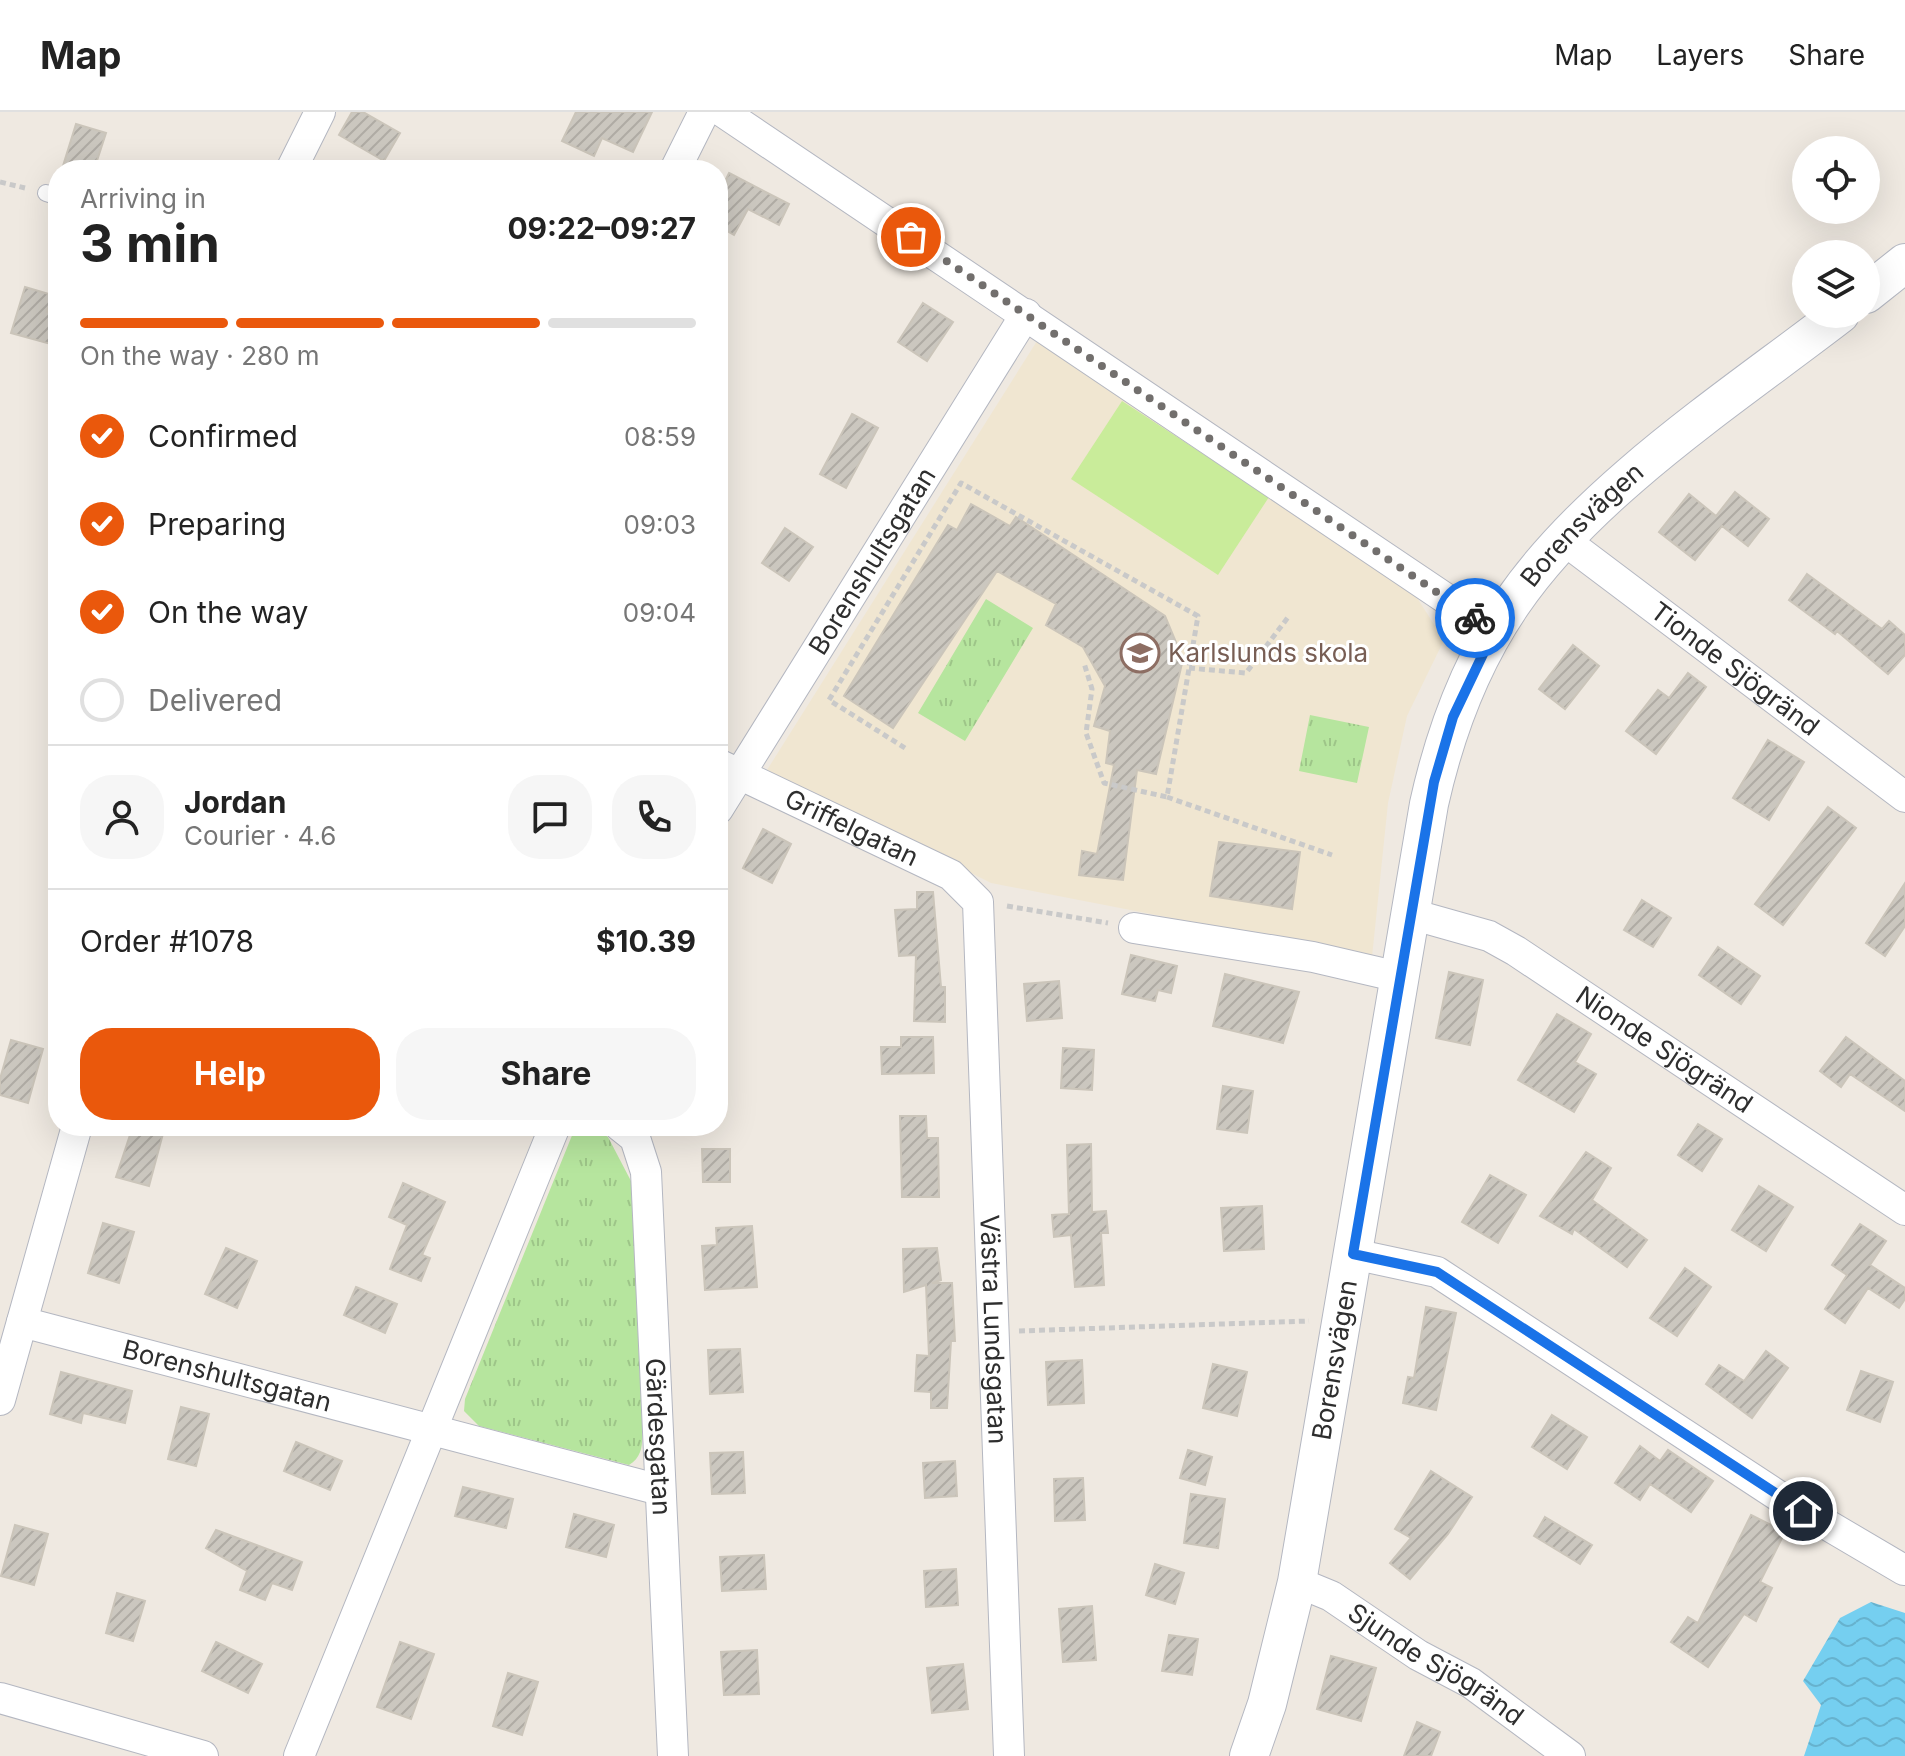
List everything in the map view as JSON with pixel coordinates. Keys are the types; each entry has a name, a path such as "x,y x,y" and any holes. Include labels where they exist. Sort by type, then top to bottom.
{"street":[{"path":"296,160 320,112"},
{"path":"680,160 704,112"},
{"path":"723,112 1494,631"},
{"path":"1880,283 1905,263"},
{"name":"Borenshultsgatan","path":"728,769 1026,314"},
{"name":"Borensvägen","path":"1249,1756 1279,1660 1297,1582 1399,977 1439,760 1458,704 1494,631 1528,580 1564,540 1656,457 1822,328"},
{"name":"Tionde Sjögränd","path":"1564,540 1905,797"},
{"name":"Griffelgatan","path":"728,769 951,875 978,902"},
{"name":"Västra Lundsgatan","path":"978,902 1009,1756"},
{"name":"Nionde Sjögränd","path":"1411,914 1464,927 1516,951 1905,1210"},
{"path":"1134,928 1313,957 1399,977"},
{"path":"0,1400 74,1136"},
{"path":"299,1756 551,1136"},
{"name":"Gärdesgatan","path":"632,1136 646,1172 673,1756"},
{"path":"1353,1254 1437,1272 1780,1497 1904,1570"},
{"name":"Borenshultsgatan","path":"22,1322 431,1433 660,1490"},
{"name":"Sjunde Sjögränd","path":"1297,1582 1331,1596 1418,1655 1471,1683 1570,1756"},
{"path":"0,1698 203,1756"}],"path":[{"path":"905,748 829,700 961,483 1198,616 1167,797"},
{"path":"1189,668 1246,673 1289,616"},
{"path":"1084,663 1092,689 1086,733 1104,783 1167,797 1332,855"},
{"path":"978,902 1134,928"},
{"path":"994,1332 1342,1321"}],"shaded area":[{"name":"Karlslunds skola","path":"1037,341 1412,590 1444,640 1407,716 1388,803 1372,957 991,883 767,770"}],"green space":[{"path":"1122,401 1269,497 1218,575 1071,479"},
{"path":"986,599 1033,628 965,741 918,713"},
{"path":"1310,715 1369,727 1357,783 1299,771"},
{"path":"572,1136 606,1136 631,1181 642,1435 638,1457 629,1465 479,1426 464,1411 465,1399"}],"water":[{"path":"1871,1602 1905,1613 1905,1756 1804,1756 1821,1705 1803,1681 1840,1618"}],"building":[{"path":"352,112 363,112 400,133 385,160 339,135"},
{"path":"576,112 652,112 633,152 602,138 594,156 562,141"},
{"path":"76,124 106,133 97,160 65,160"},
{"path":"728,175 789,204 779,225 748,209 734,235 728,232"},
{"path":"25,287 48,294 48,343 11,333"},
{"path":"923,303 953,322 927,361 898,342"},
{"path":"852,414 878,428 846,488 820,474"},
{"path":"1735,492 1769,519 1748,546 1722,526 1695,560 1659,532 1689,494 1716,516"},
{"path":"971,504 1010,526 1016,517 1165,616 1183,659 1156,774 1137,770 1123,880 1079,875 1082,851 1097,854 1114,765 1106,763 1110,731 1094,726 1105,686 1083,647 1046,625 1056,604 997,571 893,728 844,696 948,525 957,530"},
{"path":"785,528 813,547 789,581 762,563"},
{"path":"1807,574 1882,629 1889,621 1905,635 1905,655 1888,674 1837,631 1835,634 1789,600"},
{"path":"1573,645 1599,666 1565,709 1539,689"},
{"path":"1688,673 1706,687 1656,754 1626,731 1658,690 1669,698"},
{"path":"1768,740 1804,762 1769,820 1733,798"},
{"path":"1828,807 1856,828 1783,925 1755,904"},
{"path":"763,829 791,844 772,883 743,868"},
{"path":"1219,842 1300,852 1292,909 1210,896"},
{"path":"1905,883 1905,926 1885,956 1866,943"},
{"path":"917,892 933,892 941,987 945,987 945,1022 914,1021 916,955 899,956 895,910 917,909"},
{"path":"1642,900 1671,918 1653,947 1624,930"},
{"path":"1718,947 1760,976 1741,1004 1699,975"},
{"path":"1131,955 1177,966 1171,993 1158,990 1155,1001 1122,994"},
{"path":"1449,972 1483,980 1470,1045 1436,1038"},
{"path":"1225,974 1299,992 1283,1043 1213,1026"},
{"path":"1059,981 1062,1018 1027,1021 1024,984"},
{"path":"1557,1014 1591,1034 1575,1062 1596,1074 1574,1112 1518,1080"},
{"path":"901,1037 933,1037 934,1073 882,1074 881,1047 901,1047"},
{"path":"1846,1037 1905,1081 1905,1111 1850,1074 1841,1087 1820,1071"},
{"path":"11,1040 43,1049 28,1103 0,1095 0,1079"},
{"path":"1063,1048 1094,1050 1092,1090 1061,1088"},
{"path":"1223,1086 1253,1091 1247,1133 1217,1129"},
{"path":"900,1116 926,1116 927,1138 938,1138 939,1197 902,1197"},
{"path":"1698,1124 1722,1139 1702,1171 1678,1155"},
{"path":"130,1136 162,1136 149,1186 116,1177"},
{"path":"1091,1144 1092,1212 1106,1211 1108,1233 1101,1233 1104,1285 1075,1287 1071,1235 1054,1237 1052,1215 1069,1214 1067,1145"},
{"path":"702,1149 730,1149 730,1182 703,1182"},
{"path":"1586,1152 1611,1168 1592,1200 1647,1240 1627,1267 1574,1229 1572,1234 1540,1216"},
{"path":"1490,1175 1526,1195 1498,1243 1462,1222"},
{"path":"403,1183 445,1202 422,1255 430,1258 421,1281 390,1269 407,1225 389,1217"},
{"path":"1759,1186 1793,1207 1766,1251 1732,1230"},
{"path":"1262,1206 1264,1249 1224,1251 1221,1208"},
{"path":"103,1223 134,1232 119,1283 88,1273"},
{"path":"1860,1224 1886,1241 1870,1265 1905,1288 1905,1299 1899,1308 1868,1288 1845,1323 1825,1309 1847,1275 1832,1265"},
{"path":"752,1226 757,1287 705,1290 702,1246 717,1245 716,1228"},
{"path":"226,1248 257,1261 237,1308 205,1294"},
{"path":"937,1248 941,1280 932,1283 952,1283 955,1341 951,1341 947,1408 931,1408 931,1392 915,1391 917,1355 929,1356 926,1285 904,1292 903,1249"},
{"path":"1685,1268 1711,1287 1677,1336 1650,1318"},
{"path":"356,1287 397,1304 385,1333 344,1315"},
{"path":"1426,1307 1456,1313 1436,1410 1403,1403 1408,1377 1414,1378"},
{"path":"740,1349 743,1392 710,1394 708,1350"},
{"path":"1766,1351 1788,1368 1752,1418 1706,1384 1719,1365 1744,1381"},
{"path":"1082,1360 1084,1403 1048,1405 1046,1362"},
{"path":"1213,1364 1247,1372 1237,1416 1203,1408"},
{"path":"1861,1371 1893,1382 1880,1422 1847,1410"},
{"path":"61,1372 132,1391 125,1423 83,1413 81,1423 50,1414"},
{"path":"181,1407 209,1414 196,1466 168,1459"},
{"path":"1552,1415 1587,1437 1567,1469 1532,1447"},
{"path":"296,1442 342,1461 330,1490 284,1471"},
{"path":"1640,1446 1660,1461 1668,1450 1713,1481 1691,1512 1650,1484 1640,1500 1615,1483"},
{"path":"1188,1450 1212,1457 1205,1485 1180,1478"},
{"path":"743,1452 745,1493 712,1494 710,1453"},
{"path":"955,1461 957,1496 925,1498 923,1463"},
{"path":"1431,1471 1472,1497 1448,1534 1410,1579 1390,1563 1411,1538 1395,1529"},
{"path":"1083,1478 1085,1520 1055,1521 1054,1479"},
{"path":"463,1487 513,1499 506,1528 455,1516"},
{"path":"1191,1494 1225,1499 1218,1548 1184,1543"},
{"path":"574,1514 614,1525 606,1557 566,1547"},
{"path":"1751,1515 1785,1532 1760,1582 1772,1588 1756,1621 1744,1614 1708,1667 1671,1642 1688,1617 1698,1623"},
{"path":"1545,1517 1592,1545 1580,1564 1534,1536"},
{"path":"15,1525 48,1534 34,1585 1,1576"},
{"path":"216,1530 302,1562 292,1590 272,1583 265,1600 240,1590 247,1571 206,1548"},
{"path":"764,1555 766,1589 722,1591 720,1557"},
{"path":"1155,1564 1184,1573 1175,1604 1146,1595"},
{"path":"956,1569 958,1605 926,1607 924,1571"},
{"path":"117,1593 145,1601 133,1641 106,1633"},
{"path":"1092,1606 1096,1660 1063,1662 1059,1609"},
{"path":"1169,1635 1198,1639 1192,1675 1162,1671"},
{"path":"216,1642 262,1664 248,1693 202,1671"},
{"path":"400,1642 434,1654 411,1719 377,1707"},
{"path":"757,1650 759,1694 724,1695 721,1652"},
{"path":"1331,1656 1376,1668 1361,1721 1317,1709"},
{"path":"963,1664 968,1709 932,1713 927,1668"},
{"path":"508,1673 538,1682 522,1735 493,1726"},
{"path":"1417,1722 1440,1732 1431,1756 1404,1756"}],"way so far":[{"path":"911,237 1475,618"}],"place":[{"name":"Karlslunds skola","path":"1140,653"}],"route":[{"path":"1475,618 1494,631 1453,717 1429,804 1353,1254 1406,1262 1437,1272 1803,1511"}]}
